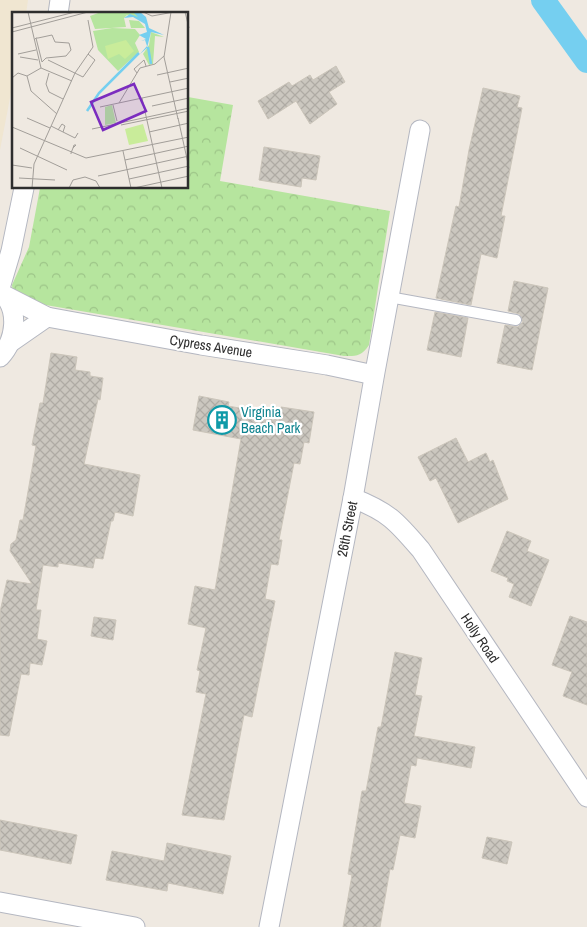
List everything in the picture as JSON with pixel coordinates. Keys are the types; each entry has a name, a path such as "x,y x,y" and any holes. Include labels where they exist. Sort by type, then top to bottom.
{"street":[{"name":"26th Street","path":"269,927 354,498 374,375 420,130"},
{"path":"5,349 14,327 13,312 1,292 12,251 24,189"},
{"path":"0,260 15,232"},
{"name":"Cypress Avenue","path":"1,292 47,317 327,365 374,375"},
{"path":"5,349 47,317"},
{"name":"Holly Road","path":"354,498 379,509 395,520 421,550 583,777 587,797"},
{"path":"0,902 135,927"}],"lane":[{"path":"389,297 516,320"}],"shaded area":[{"path":"0,0 28,0 26,12 12,12 12,87 0,150"}],"green space":[{"path":"189,97 233,105 220,181 390,211 369,345 361,354 355,356 344,356 28,302 13,293 12,285 29,247 40,189 189,189"}],"building":[{"path":"336,66 345,82 329,92 337,104 310,124 296,101 268,119 258,101 289,82 292,86 310,75 313,80"},
{"path":"483,88 520,96 517,107 522,108 501,216 505,216 497,258 481,254 471,305 436,298 456,206 459,207"},
{"path":"264,147 320,156 316,180 302,178 301,187 259,180"},
{"path":"514,281 548,288 532,370 497,363 505,325 518,327 523,322 520,314 508,311"},
{"path":"435,312 468,318 461,357 427,350"},
{"path":"51,353 77,357 75,370 90,372 90,376 103,378 100,400 98,399 84,464 140,475 133,516 115,512 113,521 111,521 103,559 95,558 93,568 58,563 58,567 43,565 36,610 41,610 37,639 47,641 42,665 30,663 29,675 21,674 9,736 0,735 0,612 7,580 32,584 10,551 11,544 16,540 20,520 23,520 36,446 32,445 40,403 43,403"},
{"path":"199,396 229,402 228,406 279,415 281,407 314,412 309,443 304,442 300,464 294,463 279,540 282,540 278,565 271,564 265,599 275,601 252,717 244,715 224,820 182,815 206,694 196,692 200,671 197,670 206,628 188,624 195,586 215,590 241,439 193,430"},
{"path":"456,438 468,462 486,453 490,462 493,460 508,499 458,523 436,478 430,481 418,457"},
{"path":"507,531 531,541 527,551 549,560 531,606 509,597 514,584 507,581 508,578 491,571"},
{"path":"570,616 587,622 587,705 563,696 572,672 552,665"},
{"path":"94,617 116,620 113,640 91,636"},
{"path":"395,652 422,658 415,695 422,696 414,736 475,747 471,768 417,758 416,766 411,765 404,803 421,806 415,838 400,835 393,870 390,869 380,927 343,927 352,875 348,874 362,791 366,791 378,727 381,727"},
{"path":"0,820 77,835 71,864 0,850"},
{"path":"487,837 512,842 507,864 482,858"},
{"path":"167,843 231,856 223,894 168,883 167,891 106,880 112,851 164,861"}],"waterway":[{"path":"543,0 587,61"}],"place":[{"name":"Virginia Beach Park","path":"222,420"}]}
